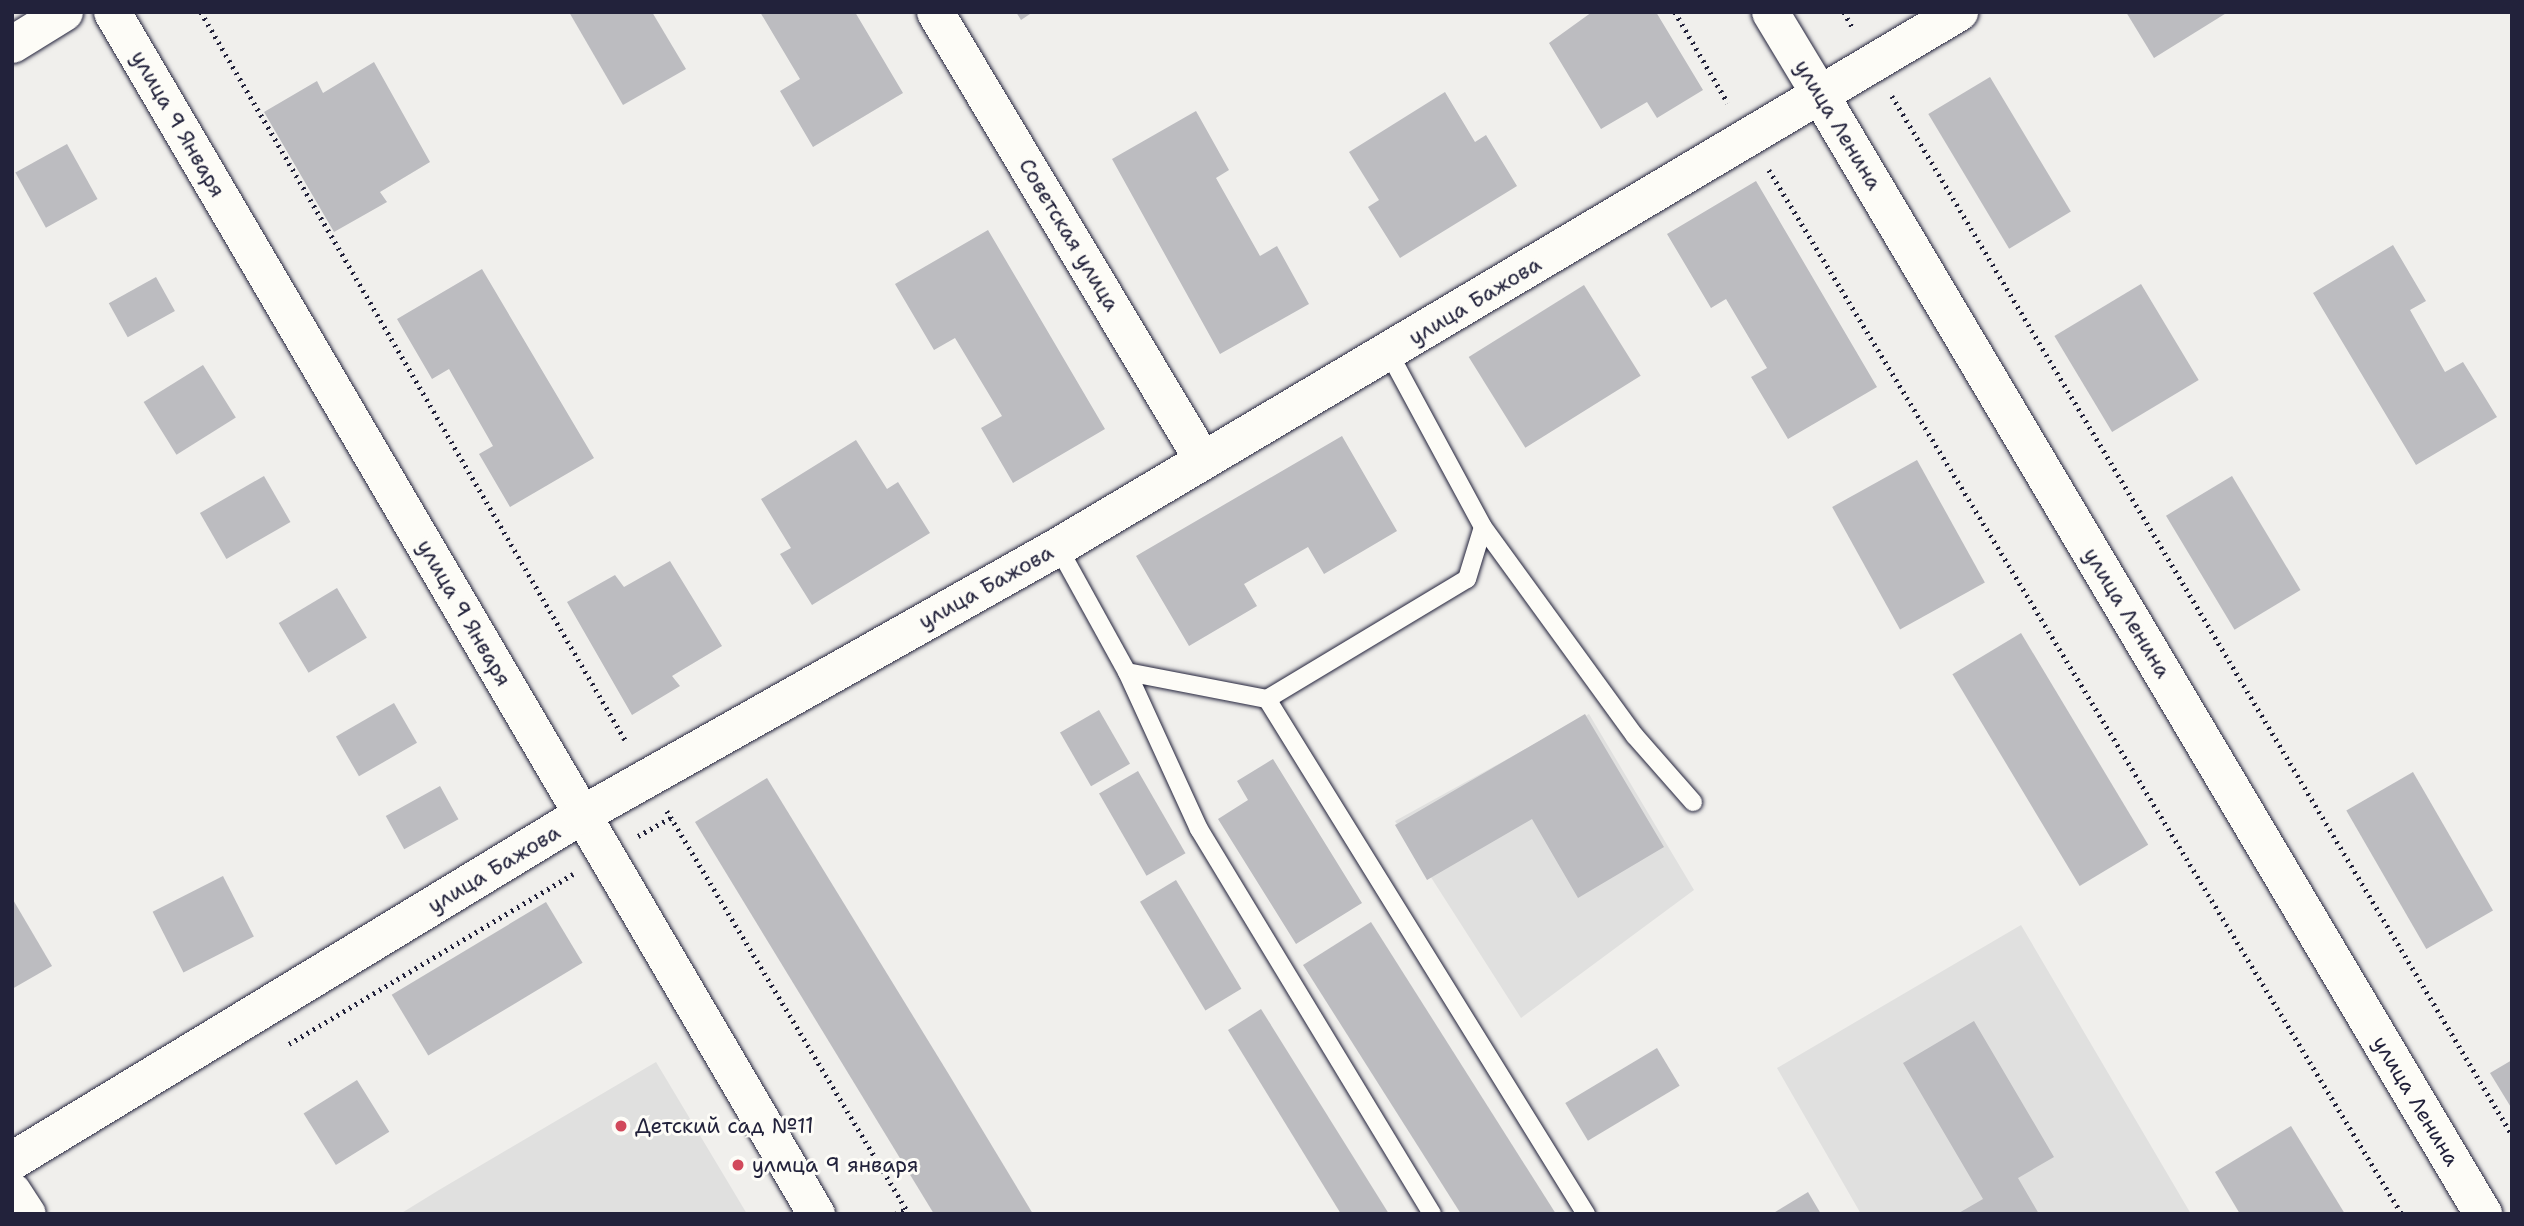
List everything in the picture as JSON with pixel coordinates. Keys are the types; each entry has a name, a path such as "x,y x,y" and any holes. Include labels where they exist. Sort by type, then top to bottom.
{"street":[{"path":"12,44 64,12"},
{"name":"улица 9 Января","path":"112,12 816,1214"},
{"name":"Советская улица","path":"935,12 1202,459"},
{"name":"улица Ленина","path":"1770,12 2483,1214"},
{"name":"улица Бажова","path":"12,1161 582,815 1058,547 1202,459 1389,353 1959,12"},
{"path":"12,1191 27,1214"}],"lane":[{"path":"1389,353 1483,527 1635,736 1693,802"},
{"path":"1127,672 1267,699 1467,579 1483,527"},
{"path":"1058,547 1127,672 1199,829 1432,1214"},
{"path":"1267,699 1586,1214"}],"path":[{"path":"201,12 671,818 908,1212 895,1214"},
{"path":"1675,12 2402,1214"},
{"path":"1844,12 2512,1135"},
{"path":"283,1047 671,818"}],"shaded area":[{"path":"1589,714 1694,890 1521,1018 1395,821"},
{"path":"2021,925 2191,1214 1861,1214 1777,1068"},
{"name":"Детский сад №11","path":"656,1062 747,1214 400,1214 439,1190"}],"building":[{"path":"569,12 652,12 686,69 623,105"},
{"path":"760,12 855,12 903,93 813,147 780,91 800,79"},
{"path":"1016,12 1033,12 1021,20"},
{"path":"1592,12 1656,12 1703,90 1657,118 1647,102 1601,129 1549,43"},
{"path":"2126,12 2228,12 2154,58"},
{"path":"374,62 430,162 380,192 387,202 334,232 264,112 317,81 323,93"},
{"path":"1990,77 2071,212 2009,249 1928,114"},
{"path":"1445,92 1475,142 1486,135 1517,186 1400,258 1368,207 1379,200 1349,152"},
{"path":"1196,111 1229,170 1216,178 1260,256 1277,246 1309,304 1220,354 1112,159"},
{"path":"67,144 98,199 46,228 15,173"},
{"path":"1756,181 1877,387 1788,439 1751,377 1767,368 1726,299 1711,308 1667,234"},
{"path":"988,230 1105,429 1013,483 981,428 1002,416 955,338 934,350 895,284"},
{"path":"2393,245 2426,301 2410,310 2445,372 2463,362 2497,417 2416,465 2313,293"},
{"path":"482,269 594,458 510,507 479,454 493,446 449,369 432,379 397,319"},
{"path":"156,277 175,311 128,337 109,303"},
{"path":"2141,284 2199,380 2112,432 2054,336"},
{"path":"1584,285 1641,376 1525,448 1469,357"},
{"path":"203,365 236,418 176,455 144,402"},
{"path":"1342,436 1397,531 1324,574 1308,547 1244,584 1257,606 1189,646 1136,556"},
{"path":"856,440 887,489 898,482 930,533 812,605 780,554 791,548 761,499"},
{"path":"1917,460 1985,582 1900,629 1832,507"},
{"path":"264,476 290,522 226,559 200,513"},
{"path":"2232,476 2301,590 2234,630 2166,516"},
{"path":"670,561 722,646 672,676 680,686 632,715 567,602 615,575 624,587"},
{"path":"337,588 367,638 309,673 279,623"},
{"path":"2021,633 2148,845 2080,886 1952,674"},
{"path":"394,703 417,743 359,776 336,736"},
{"path":"1099,710 1130,764 1091,786 1060,732"},
{"path":"1585,714 1664,847 1578,898 1532,819 1427,880 1395,825"},
{"path":"1273,759 1362,903 1296,944 1218,819 1248,800 1237,781"},
{"path":"1138,771 1186,853 1147,876 1099,794"},
{"path":"2413,772 2493,911 2426,949 2346,810"},
{"path":"767,778 1033,1214 934,1214 695,822"},
{"path":"440,786 458,819 404,849 386,816"},
{"path":"223,876 254,937 183,972 153,912"},
{"path":"1176,880 1241,989 1205,1010 1140,902"},
{"path":"12,898 52,966 12,989"},
{"path":"546,902 583,963 428,1056 392,995"},
{"path":"1371,922 1556,1214 1461,1214 1303,965"},
{"path":"1261,1009 1389,1214 1341,1214 1228,1030"},
{"path":"1974,1021 2054,1157 2018,1178 2039,1214 1957,1214 1983,1199 1903,1063"},
{"path":"1657,1048 1680,1086 1588,1141 1565,1103"},
{"path":"2512,1060 2512,1109 2490,1073"},
{"path":"357,1080 389,1132 336,1165 304,1113"},
{"path":"2291,1126 2345,1214 2240,1214 2215,1172"},
{"path":"1808,1192 1821,1214 1772,1214"}],"place":[{"name":"Детский сад №11","path":"621,1126"},
{"name":"улмца 9 января","path":"738,1165"}]}
